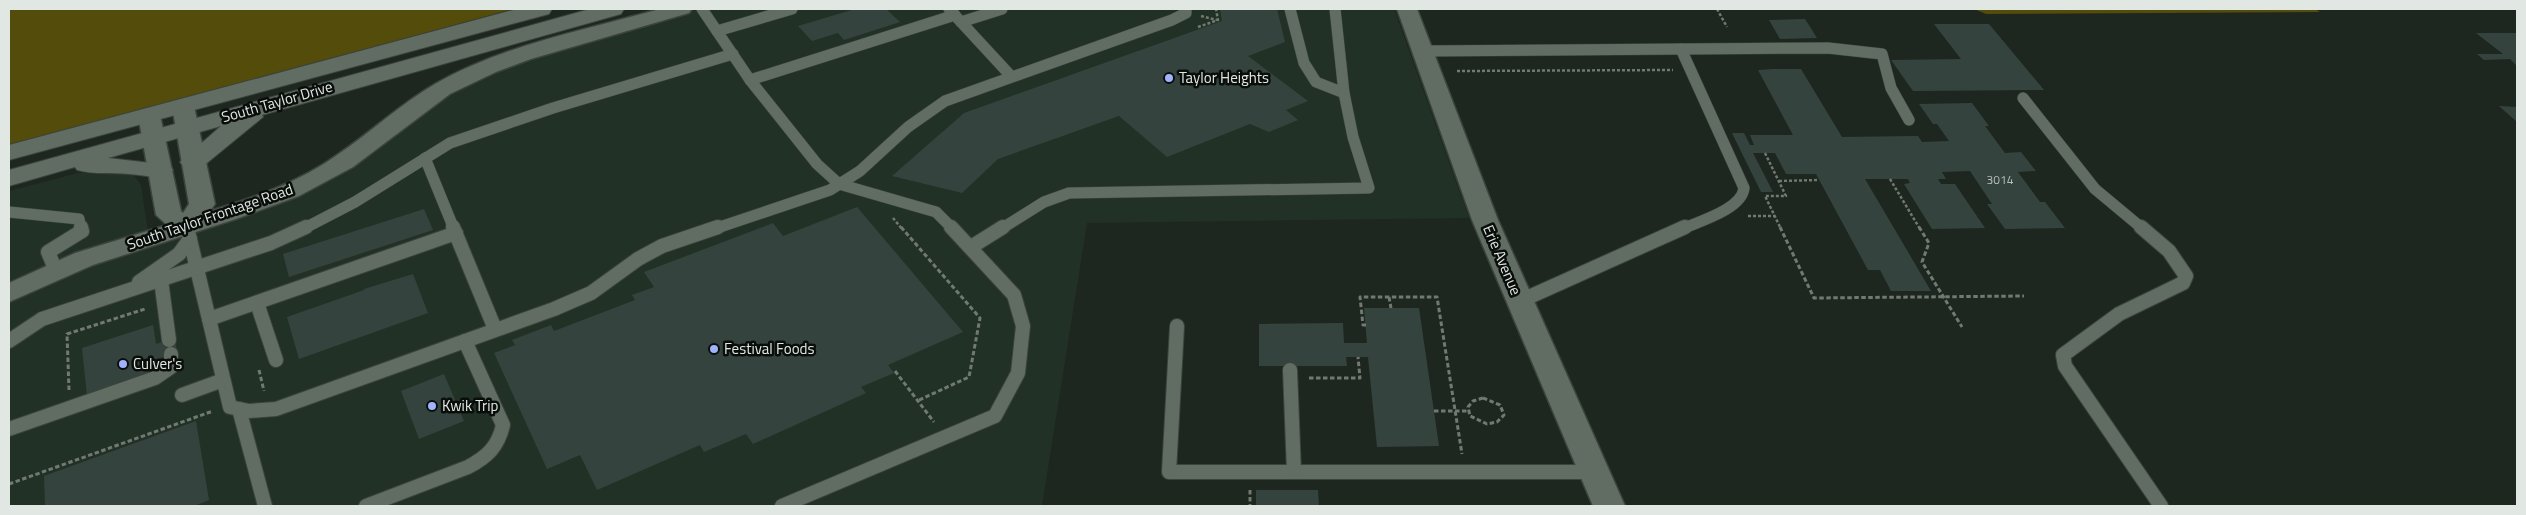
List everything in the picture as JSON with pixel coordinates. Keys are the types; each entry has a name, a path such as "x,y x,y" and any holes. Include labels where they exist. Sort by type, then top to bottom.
{"main road":[{"path":"544,18 613,9"},
{"name":"South Taylor Drive","path":"184,117 274,103 544,18"},
{"name":"South Taylor Drive","path":"9,153 152,126 544,18"},
{"path":"193,162 231,130 274,103"},
{"name":"South Taylor Drive","path":"9,178 50,167 152,126"},
{"path":"50,167 102,165 160,170"}],"street":[{"name":"South Taylor Frontage Road","path":"9,293 84,259 189,233 315,179 369,146 420,104 442,89 488,67 682,9"},
{"name":"Erie Avenue","path":"1407,9 1485,220 1609,506"},
{"path":"152,126 169,215 189,233 202,204 184,117"}],"lane":[{"path":"702,9 750,80 817,164 839,184 936,212 971,247 1014,295 1023,326 1018,373 995,416 782,506"},
{"path":"717,31 792,9"},
{"path":"750,80 955,15 1002,9"},
{"path":"234,407 250,411 268,410 554,309 592,293 638,259 662,246 830,190 860,171 908,127 945,101 1010,75 1172,20 1186,13 1186,9"},
{"path":"1290,9 1304,63 1316,82 1344,93"},
{"path":"971,247 1044,202 1069,193 1369,188 1353,137 1344,93 1335,9"},
{"path":"955,15 1010,75"},
{"path":"1422,51 1828,48 1882,54 1885,77 1892,96 1909,120"},
{"path":"1520,301 1732,206 1741,200 1745,192 1744,183 1681,49"},
{"path":"9,340 42,320 271,243 320,221 355,202 450,143 543,112 733,54"},
{"path":"2023,98 2096,190 2170,253 2182,266 2186,276 2183,283 2119,314 2063,355 2065,366 2161,506"},
{"path":"425,158 495,329"},
{"path":"9,212 79,219 82,231 48,252 56,271"},
{"path":"189,233 224,380 265,506"},
{"path":"124,291 179,254 189,233"},
{"path":"209,319 456,234"},
{"path":"9,429 155,378 171,367 170,347 160,280"},
{"path":"257,303 276,360"},
{"path":"1176,326 1169,472 1594,472"},
{"path":"366,506 469,466 490,453 500,437 503,425 464,341"},
{"path":"1290,374 1294,472"},
{"path":"182,395 224,380"}],"path":[{"path":"1717,9 1727,27"},
{"path":"1457,71 1691,70"},
{"path":"1765,153 1786,196 1765,196 1814,298 2024,296"},
{"path":"1890,179 1929,243 1922,262 1962,327"},
{"path":"1779,180 1819,180"},
{"path":"888,213 980,318 969,377 917,400"},
{"path":"1366,325 1363,325 1360,297 1437,297 1465,472"},
{"path":"1389,297 1391,308"},
{"path":"70,408 66,334 164,304"},
{"path":"1290,374 1360,378 1358,357"},
{"path":"268,410 258,367 276,360"},
{"path":"895,371 945,437"},
{"path":"1483,398 1498,403 1504,415 1497,422 1486,424 1474,420 1468,411 1470,404 1483,398"},
{"path":"9,484 234,407"},
{"path":"1434,411 1468,411"}],"shaded area":[{"path":"9,9 513,9 9,146"},
{"path":"699,9 1394,9 1469,218 1087,223 1042,506 9,506 9,191 78,173 120,171 133,174 141,185 150,246 278,204 334,177 372,155 444,97 483,76 541,54"},
{"path":"1974,9 2315,9 2320,12 1986,14"}],"building":[{"path":"855,9 886,9 900,22 844,40 838,33 812,41 798,26"},
{"name":"Taylor Heights","path":"1220,9 1277,9 1285,42 1248,56 1308,101 1286,110 1298,120 1269,132 1250,124 1167,157 1119,116 998,159 962,193 892,176 964,113 1222,21"},
{"path":"1805,19 1817,38 1780,39 1769,20"},
{"path":"1934,24 1989,24 2044,90 1913,91 1891,60 1961,59"},
{"path":"2476,33 2517,33 2517,66 2510,59 2484,60 2477,54 2503,54"},
{"path":"1801,69 1842,137 1918,136 1922,142 1949,141 1937,124 1933,124 1919,104 1972,103 1989,126 1985,126 2005,153 2021,152 2036,171 2018,172 2040,202 2045,202 2065,228 2005,229 1987,204 1992,204 1970,171 1942,172 1946,179 1938,179 1941,184 1955,184 1985,228 1932,229 1904,184 1910,183 1908,179 1865,179 1931,291 1891,291 1880,270 1868,270 1816,174 1786,174 1775,153 1753,153 1773,192 1761,192 1732,133 1744,133 1750,145 1754,145 1750,135 1793,135 1758,70"},
{"path":"2499,106 2517,107 2517,122"},
{"name":"Festival Foods","path":"857,207 963,332 888,365 894,373 861,387 866,393 753,444 746,434 704,452 700,445 597,490 580,455 547,469 494,353 515,345 512,340 551,325 554,331 635,300 632,295 654,287 644,272 773,223 783,236"},
{"path":"424,209 433,230 289,277 283,254"},
{"path":"413,274 428,313 299,359 287,317 364,289"},
{"path":"1364,308 1419,308 1439,446 1377,447 1368,357 1346,357 1347,366 1259,366 1259,324 1343,323 1344,343 1367,343"},
{"name":"Culver's","path":"153,325 156,344 175,338 177,352 160,358 162,370 87,396 82,348"},
{"name":"Kwik Trip","path":"444,374 464,421 419,439 401,391"},
{"path":"196,421 209,500 194,506 45,506 44,476"},
{"path":"1256,490 1318,490 1319,506 1256,506"}],"place":[{"name":"Taylor Heights","path":"1169,78"},
{"name":"Festival Foods","path":"714,349"},
{"name":"Culver's","path":"123,364"},
{"name":"Kwik Trip","path":"432,406"}]}
